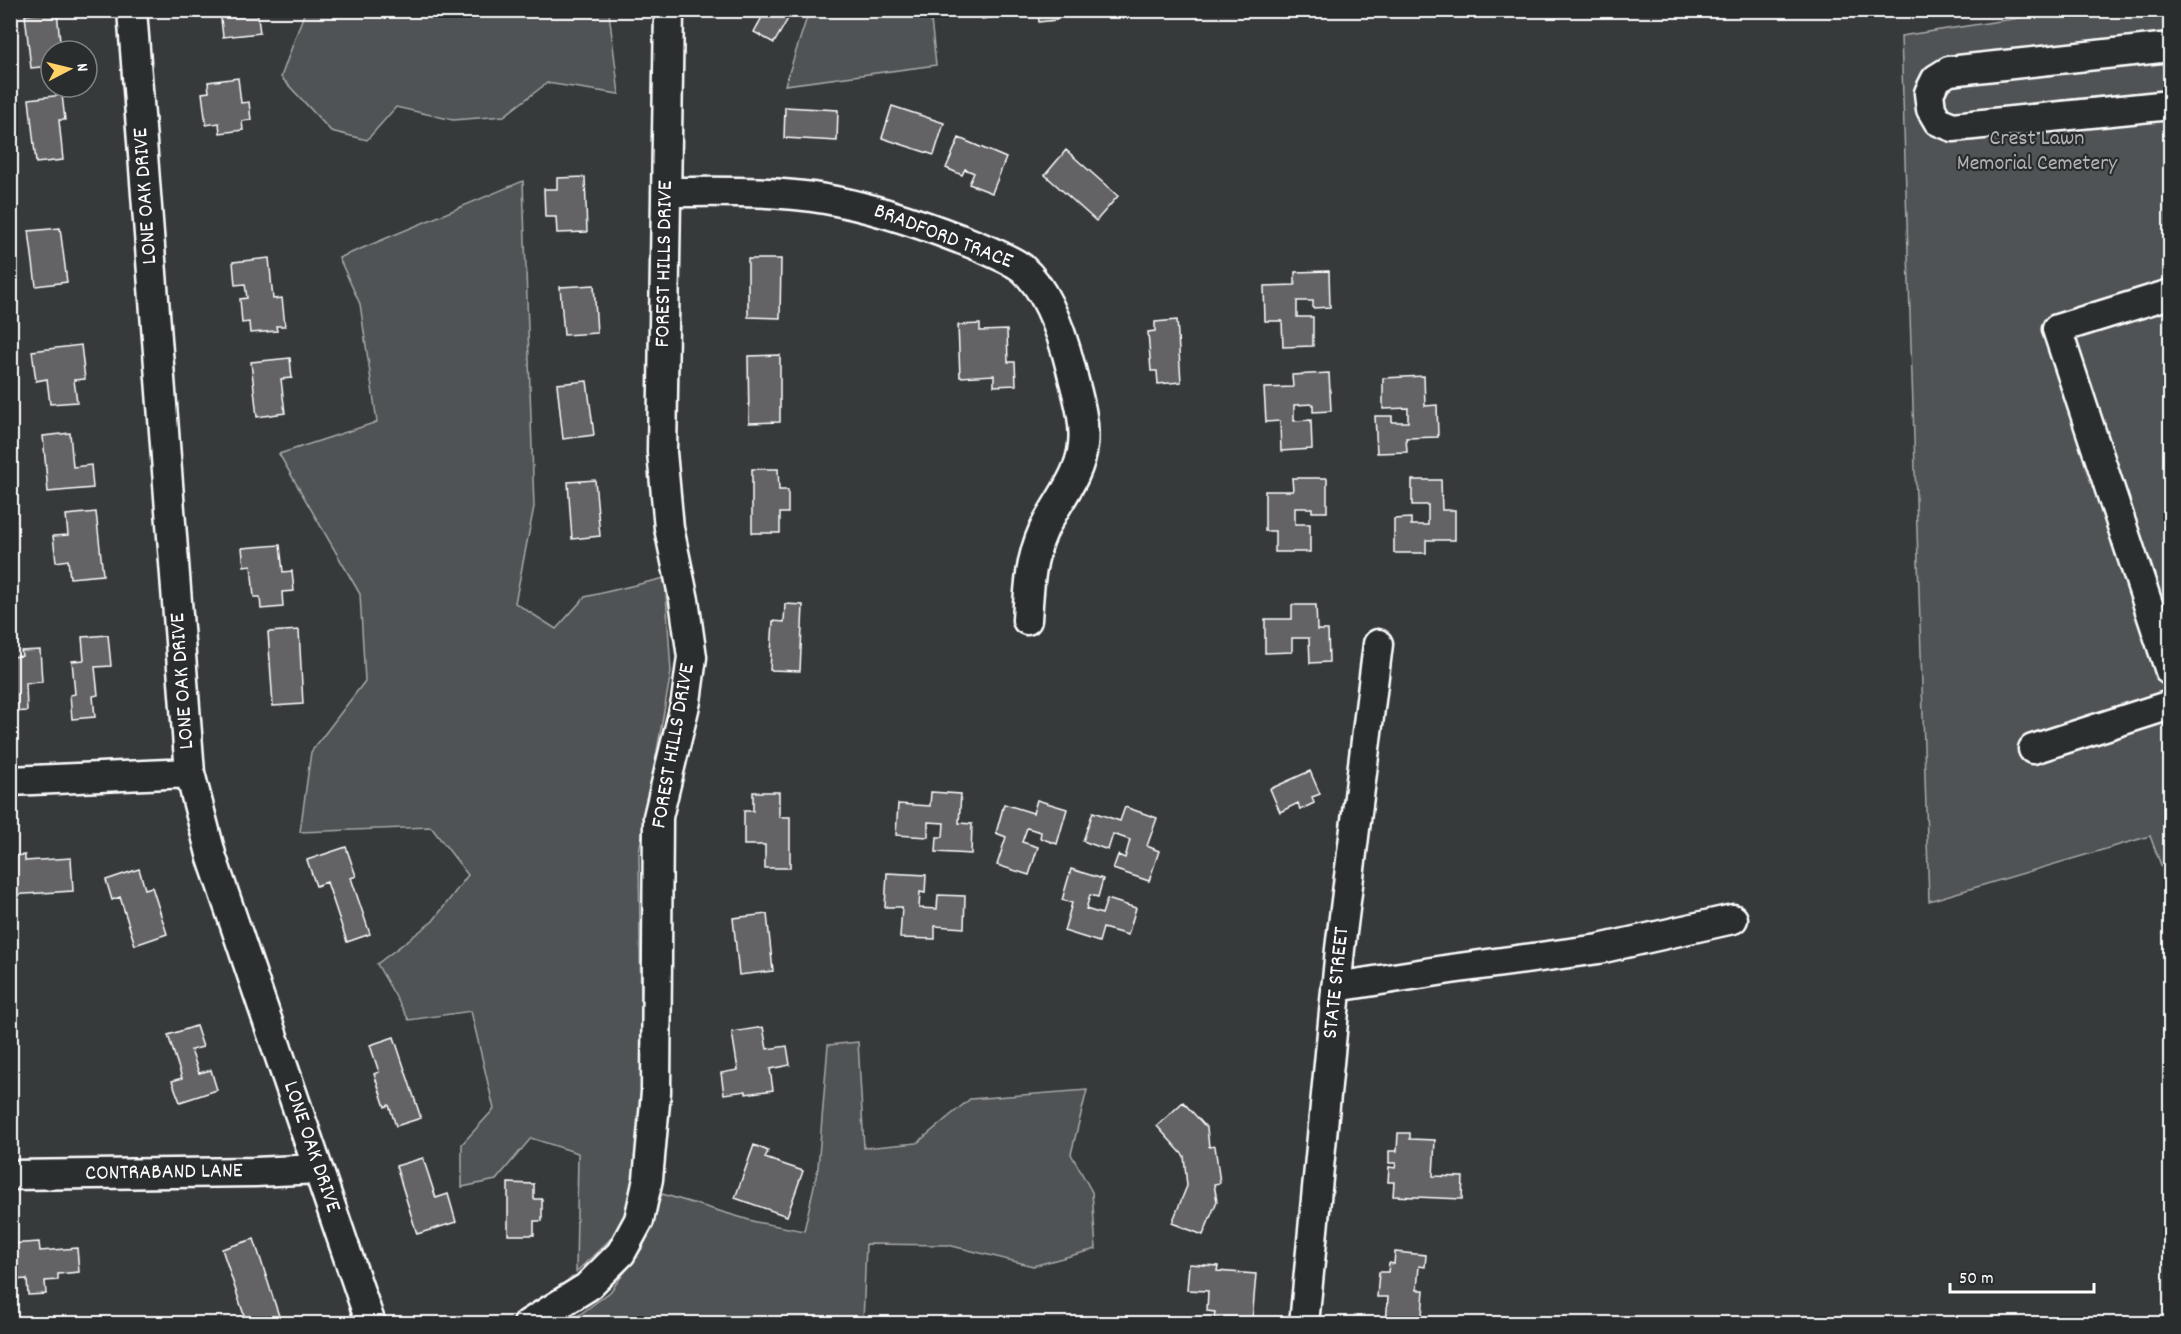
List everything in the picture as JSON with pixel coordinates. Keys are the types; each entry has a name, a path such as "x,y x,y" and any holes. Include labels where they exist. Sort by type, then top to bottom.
{"street":[{"name":"LONE OAK DRIVE","path":"132,10 190,773 212,858 371,1323"},
{"name":"FOREST HILLS DRIVE","path":"528,1323 587,1287 621,1252 639,1220 648,1179 656,1092 658,817 686,701 692,657 684,600 669,528 662,452 669,10"},
{"path":"2170,47 1949,71 1936,79 1929,93 1931,109 1938,121 1953,127 2170,105"},
{"name":"BRADFORD TRACE","path":"666,192 780,195 823,199 863,207 940,231 973,244 1021,268 1046,299 1065,345 1081,410 1083,445 1075,477 1043,531 1030,566 1027,620"},
{"path":"2170,294 2057,329 2170,671"},
{"name":"STATE STREET","path":"1304,1323 1336,987 1378,644"},
{"path":"2033,749 2170,705"},
{"path":"10,781 190,773"},
{"path":"1336,987 1599,949 1733,919"},
{"name":"CONTRABAND LANE","path":"10,1175 318,1169"}],"green space":[{"path":"582,10 609,13 619,94 547,83 504,116 453,120 396,107 367,140 331,131 281,77 305,11"},
{"path":"809,11 930,11 936,65 785,85"},
{"name":"Crest Lawn Memorial Cemetery","path":"2066,11 2170,11 2170,889 2150,836 1929,901 1901,36"},
{"path":"523,181 534,507 515,603 556,629 585,597 665,578 671,672 639,852 642,1090 634,1178 620,1230 576,1272 578,1153 531,1138 496,1180 462,1187 462,1144 494,1109 471,1011 409,1020 377,964 433,921 468,875 431,827 300,832 311,752 365,681 360,594 279,454 377,422 360,304 339,258"},
{"path":"858,1042 864,1148 917,1143 970,1099 1087,1090 1071,1154 1092,1192 1096,1249 1033,1266 948,1245 866,1244 863,1323 567,1324 610,1292 643,1247 662,1194 756,1222 804,1231 818,1168 828,1045"}],"building":[{"path":"220,10 257,10 260,33 223,37"},
{"path":"766,10 793,10 774,43 754,32"},
{"path":"981,10 1055,10 1056,20 1039,22 1038,11 982,19"},
{"path":"57,12 60,39 39,39 39,67 31,68 25,15"},
{"path":"238,78 241,103 249,102 251,120 242,121 243,130 220,133 219,123 206,125 202,93 209,92 208,82"},
{"path":"29,99 62,99 65,120 59,120 63,160 36,163"},
{"path":"892,106 944,123 934,155 882,138"},
{"path":"785,107 838,110 837,141 784,138"},
{"path":"959,138 1006,158 992,193 969,184 974,173 965,169 962,175 946,168"},
{"path":"1066,150 1118,196 1096,221 1045,175"},
{"path":"585,177 587,232 557,233 556,217 545,217 544,189 557,189 557,178"},
{"path":"60,228 67,282 36,286 29,231"},
{"path":"269,258 273,299 282,298 285,326 276,326 277,331 250,333 249,322 242,323 240,299 247,298 245,284 235,285 233,262"},
{"path":"748,259 781,259 780,318 748,317"},
{"path":"1329,271 1330,307 1313,308 1313,301 1297,301 1297,317 1313,317 1313,346 1283,347 1282,321 1265,321 1264,286 1295,285 1295,272"},
{"path":"594,285 597,333 564,335 560,287"},
{"path":"1177,320 1181,382 1158,384 1157,371 1151,371 1148,332 1155,331 1155,322"},
{"path":"980,324 980,331 1007,330 1008,362 1015,362 1016,385 994,386 994,375 960,377 958,325"},
{"path":"81,345 85,379 74,380 77,402 50,404 47,379 36,381 32,351"},
{"path":"780,355 780,422 749,423 748,356"},
{"path":"290,358 292,378 281,379 285,413 257,417 251,362"},
{"path":"1329,373 1331,411 1313,412 1313,404 1294,405 1294,421 1311,420 1312,449 1281,451 1280,421 1266,422 1264,388 1293,387 1292,375"},
{"path":"1424,376 1425,406 1437,405 1438,437 1406,438 1407,452 1377,453 1375,416 1392,416 1392,422 1408,422 1408,408 1383,409 1383,378"},
{"path":"587,381 594,435 563,439 557,384"},
{"path":"70,433 73,467 91,465 93,488 48,492 43,436"},
{"path":"752,469 778,469 779,490 788,490 788,513 780,513 780,533 752,533"},
{"path":"1292,478 1327,478 1327,512 1312,512 1312,508 1295,508 1295,524 1310,524 1310,552 1275,552 1275,531 1265,531 1265,491 1293,491"},
{"path":"595,480 600,536 572,539 568,482"},
{"path":"1412,480 1441,480 1442,510 1455,510 1455,540 1426,540 1426,553 1394,553 1394,519 1411,518 1411,525 1428,525 1428,505 1412,505"},
{"path":"96,512 103,575 70,578 68,560 56,562 53,536 68,535 66,515"},
{"path":"280,545 283,572 292,571 294,591 282,592 283,607 261,609 260,597 254,597 251,565 244,566 242,548"},
{"path":"785,604 803,605 800,671 770,670 773,621 784,622"},
{"path":"1292,605 1316,605 1317,630 1328,630 1329,662 1310,663 1309,638 1292,638 1292,652 1265,653 1265,619 1292,619"},
{"path":"299,630 303,704 273,706 268,632"},
{"path":"108,635 111,666 95,667 98,695 93,696 95,717 72,719 70,695 75,694 72,661 84,660 82,637"},
{"path":"40,650 42,682 26,683 27,711 10,712 10,657 22,656 21,651"},
{"path":"1310,771 1320,794 1312,797 1314,803 1300,810 1298,803 1280,812 1270,789"},
{"path":"753,792 779,792 779,817 790,817 790,868 765,868 765,845 744,845 744,811 753,811"},
{"path":"931,792 961,794 959,823 972,824 971,854 936,852 937,837 943,837 944,823 928,822 928,837 896,835 898,804 930,806"},
{"path":"1037,800 1067,809 1057,844 1040,838 1041,832 1027,828 1022,842 1038,847 1029,875 997,865 1006,837 996,833 1004,804 1033,813"},
{"path":"1125,807 1157,818 1147,846 1159,851 1149,881 1113,869 1118,855 1125,858 1130,840 1113,834 1108,850 1083,841 1093,812 1120,821"},
{"path":"346,847 356,876 351,878 370,934 347,942 327,882 316,886 307,860"},
{"path":"25,855 25,861 71,858 73,891 10,895 10,856"},
{"path":"139,869 145,889 152,887 167,934 135,945 120,897 112,900 106,880"},
{"path":"1071,869 1103,879 1098,897 1090,895 1086,909 1102,914 1107,899 1136,908 1128,935 1103,928 1099,942 1064,931 1072,903 1062,900"},
{"path":"887,873 926,875 925,893 920,892 919,908 937,909 938,895 965,896 964,928 935,926 935,939 900,938 902,907 885,907"},
{"path":"767,914 773,971 739,975 733,918"},
{"path":"196,1026 203,1047 191,1050 199,1073 211,1070 217,1090 180,1102 172,1081 182,1078 168,1035"},
{"path":"763,1027 767,1049 787,1046 790,1065 770,1069 773,1090 724,1094 721,1073 738,1070 732,1032"},
{"path":"394,1037 421,1118 396,1126 389,1105 385,1107 374,1074 379,1072 370,1045"},
{"path":"13,1073 14,1110 10,1110 10,1074"},
{"path":"1183,1102 1207,1128 1209,1147 1215,1146 1220,1183 1214,1184 1217,1201 1203,1235 1172,1223 1187,1186 1184,1156 1157,1126"},
{"path":"1398,1133 1410,1133 1410,1139 1435,1140 1433,1176 1463,1177 1462,1199 1393,1196 1394,1182 1388,1182 1389,1167 1395,1168 1396,1163 1389,1163 1389,1151 1397,1151"},
{"path":"754,1145 768,1151 765,1158 803,1171 787,1216 735,1198"},
{"path":"423,1158 436,1198 448,1194 456,1222 417,1234 396,1166"},
{"path":"508,1183 534,1184 534,1199 542,1199 542,1221 534,1221 534,1235 508,1235"},
{"path":"254,1239 280,1319 266,1324 247,1324 222,1249"},
{"path":"39,1242 40,1251 77,1248 79,1272 58,1274 58,1280 45,1281 46,1294 28,1295 27,1279 13,1280 10,1244"},
{"path":"1395,1252 1426,1255 1425,1267 1419,1266 1417,1290 1424,1290 1422,1316 1416,1316 1415,1324 1386,1324 1388,1297 1377,1297 1379,1272 1388,1272 1389,1263 1394,1264"},
{"path":"1189,1264 1218,1266 1217,1271 1256,1274 1252,1321 1214,1318 1215,1312 1207,1311 1208,1291 1187,1290"}]}
